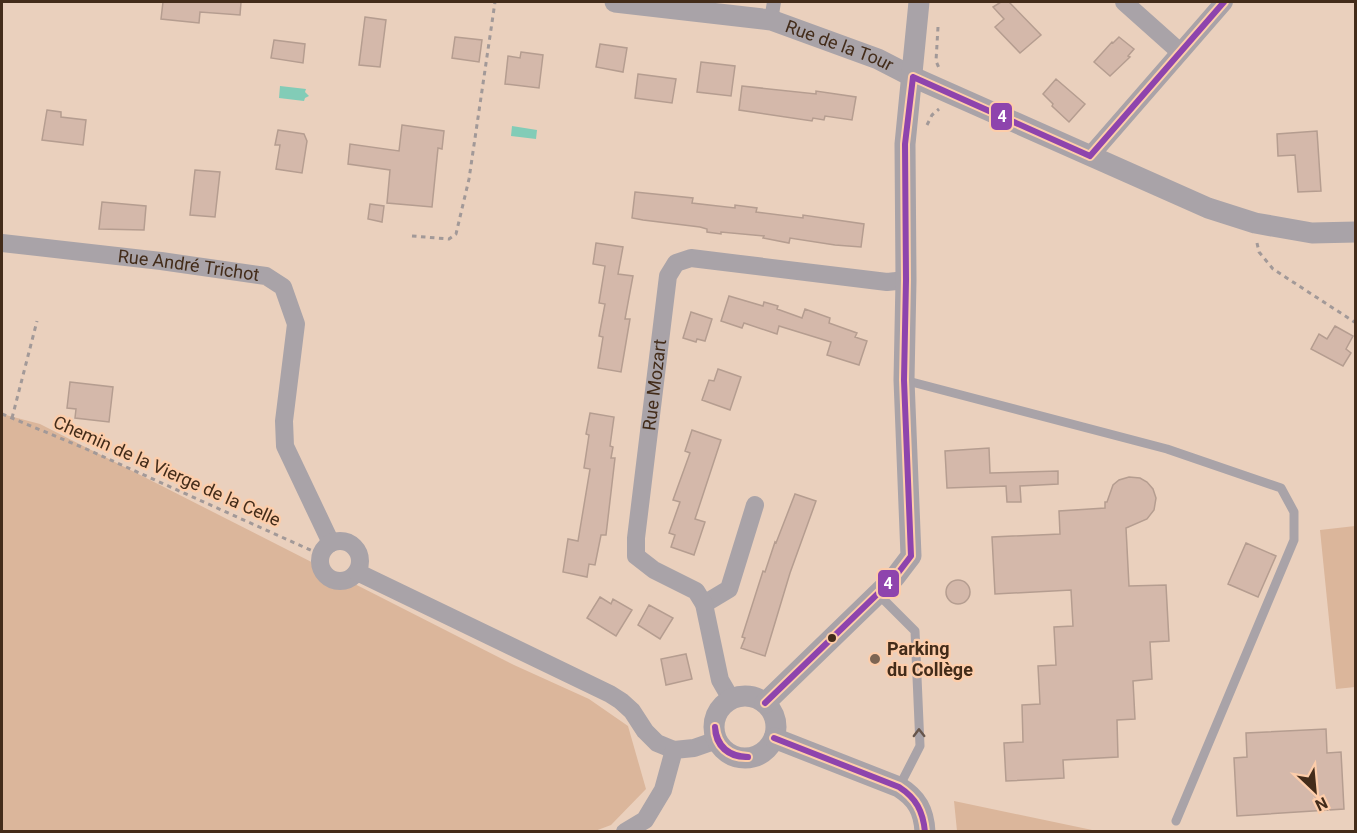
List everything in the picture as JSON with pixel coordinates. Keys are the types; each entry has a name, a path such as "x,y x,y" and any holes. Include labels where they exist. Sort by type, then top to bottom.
{"street":[{"name":"Rue de la Tour","path":"615,2 772,11 913,77 1208,208 1255,223 1312,233 1356,232"},
{"path":"765,703 896,577 911,556 904,380 905,137 919,2"},
{"path":"1124,2 1180,52"},
{"path":"1090,156 1224,2"},
{"name":"Rue André Trichot","path":"2,243 161,261 266,276 283,287 296,324 284,421 285,446 326,549"},
{"name":"Rue Mozart","path":"704,604 696,591 654,570 636,556 636,538 668,276 676,262 691,258 887,282 906,280"},
{"path":"731,699 720,680 704,604 729,589 755,505"},
{"path":"345,542 352,545 360,557 357,572 347,580 334,581 328,578 321,567 326,549 345,542"},
{"path":"357,572 610,694 632,711 645,731 657,743 674,750 694,748 717,740"},
{"path":"749,696 765,703 775,719 774,738 769,746 761,753 751,757 731,754 723,748 714,731 718,712 731,699 749,696"},
{"path":"774,738 899,787 911,794 923,814 925,831"},
{"path":"625,831 645,820 663,790 674,750"}],"lane":[{"path":"904,380 1167,450 1281,488 1294,512 1294,540 1176,821"},
{"path":"878,594 915,631 920,746 899,787"}],"path":[{"path":"412,236 449,239 456,234 469,179 495,2"},
{"path":"938,22 936,61 939,68 946,74"},
{"path":"926,127 932,115 945,106 961,110 961,98"},
{"path":"1255,223 1259,252 1273,269 1356,323"},
{"path":"12,418 37,321"},
{"name":"Chemin de la Vierge de la Celle","path":"2,414 326,549"}],"shaded area":[{"path":"2,414 40,424 514,665 589,699 628,726 646,789 611,825 595,831 2,831"},
{"path":"1355,526 1355,687 1336,689 1320,530"},
{"path":"954,801 1097,831 957,831"}],"water":[{"path":"280,86 306,89 305,92 309,96 304,101 279,98"},
{"path":"512,126 537,130 536,139 511,136"}],"building":[{"path":"163,2 241,2 240,15 200,12 199,23 161,19"},
{"path":"1001,2 1009,2 1041,35 1020,53 995,27 1004,19 993,7"},
{"path":"365,17 386,20 380,67 359,65"},
{"path":"455,37 482,40 479,62 452,58"},
{"path":"1119,37 1134,49 1128,56 1130,57 1110,76 1094,62"},
{"path":"274,40 305,44 303,63 271,58"},
{"path":"600,44 627,48 623,72 596,67"},
{"path":"521,52 543,55 539,88 505,84 508,56 520,58"},
{"path":"701,62 735,66 731,96 697,92"},
{"path":"638,74 676,79 672,103 635,98"},
{"path":"1056,79 1085,104 1069,122 1043,94"},
{"path":"742,86 816,94 816,91 856,97 852,120 825,116 824,120 813,118 812,121 739,110"},
{"path":"47,110 61,112 61,117 86,120 83,145 42,140"},
{"path":"402,125 444,131 442,149 438,148 432,207 387,203 390,170 348,164 350,144 399,151"},
{"path":"278,130 304,134 307,141 302,173 276,169 280,145 275,145"},
{"path":"1317,131 1321,191 1298,192 1295,155 1278,156 1277,134"},
{"path":"195,170 220,172 215,217 190,215"},
{"path":"635,192 693,198 692,203 757,208 756,212 803,218 803,215 864,224 861,247 790,238 789,243 763,238 764,236 721,232 721,234 707,232 707,229 700,227 632,218"},
{"path":"102,202 146,206 144,230 99,229"},
{"path":"370,204 384,206 382,222 368,219"},
{"path":"596,243 623,247 618,274 633,276 625,319 630,319 621,372 598,368 603,337 599,336 605,304 599,303 605,266 593,264"},
{"path":"729,296 763,306 764,302 778,306 777,309 802,318 805,309 830,318 829,323 857,333 855,337 867,341 859,365 827,355 831,342 779,326 777,334 744,323 742,328 721,321"},
{"path":"691,312 712,319 705,341 697,339 696,342 683,338"},
{"path":"1335,326 1353,336 1346,349 1351,353 1343,366 1311,349 1319,334 1327,339"},
{"path":"718,369 741,377 730,410 702,400 709,380 714,381"},
{"path":"70,382 113,387 109,422 75,418 76,409 67,408"},
{"path":"590,413 614,417 610,446 613,447 611,458 615,458 606,535 601,535 595,565 589,564 587,577 563,572 568,539 578,541 590,469 584,468"},
{"path":"692,430 721,440 695,519 705,522 694,555 671,547 675,535 669,533 680,502 673,500 690,453 685,451"},
{"path":"989,448 990,473 1058,471 1058,484 1020,486 1021,502 1007,502 1006,486 947,488 945,451"},
{"path":"1129,477 1140,478 1147,482 1156,498 1154,510 1147,519 1126,528 1129,586 1166,585 1169,641 1150,642 1152,679 1133,681 1135,719 1117,720 1118,757 1063,760 1064,778 1006,781 1004,743 1023,742 1022,705 1040,704 1038,666 1056,665 1054,627 1073,626 1071,590 995,594 992,537 1060,534 1059,511 1105,508 1105,502 1107,502 1113,485"},
{"path":"795,494 816,501 790,573 765,656 741,648 745,638 742,637 763,571 765,572"},
{"path":"1246,543 1276,556 1258,597 1228,584"},
{"path":"958,580 967,583 970,592 967,601 958,604 949,601 946,592 949,583"},
{"path":"600,597 611,604 613,599 632,610 616,636 587,618"},
{"path":"649,605 673,618 660,639 638,625"},
{"path":"686,654 692,679 666,685 661,659"},
{"path":"1326,729 1327,753 1341,752 1344,809 1237,816 1234,758 1247,757 1246,733"}],"transit line":[{"name":"4","path":"1090,156 1224,2"},
{"name":"4","path":"913,77 1090,156"},
{"name":"4","path":"765,703 895,577 911,556 904,380 905,144 913,77"},
{"name":"4","path":"715,727 718,740 725,749 735,755 748,757"},
{"name":"4","path":"715,727 717,740 724,750 741,757 748,757"},
{"name":"4","path":"774,738 899,787 918,806 925,832"}],"place":[{"name":"Parking du Collège","path":"875,659"}]}
